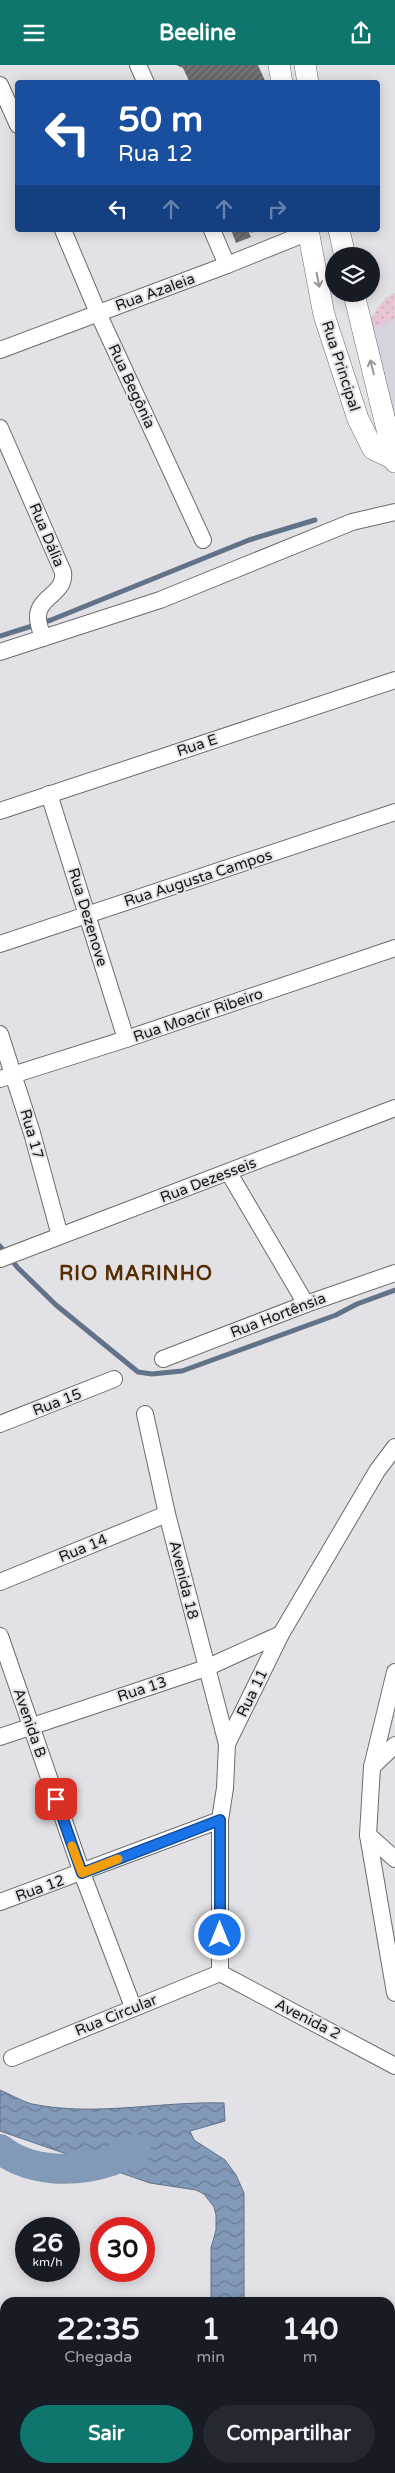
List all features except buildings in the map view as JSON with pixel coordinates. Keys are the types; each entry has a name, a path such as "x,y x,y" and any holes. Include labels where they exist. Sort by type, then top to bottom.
{"main road":[{"path":"279,65 282,80"},
{"path":"305,65 308,80"},
{"name":"Rua Principal","path":"308,232 324,315 358,419 373,449 394,460"},
{"path":"340,232 344,247"},
{"name":"Rua Principal","path":"356,302 394,460"}],"street":[{"path":"138,65 145,80"},
{"path":"0,85 15,118"},
{"name":"Rua Begônia","path":"64,232 98,313 203,540"},
{"path":"213,232 228,265"},
{"name":"Rua Azaleia","path":"0,350 228,265 277,237 303,232"},
{"name":"Rua Dália","path":"0,428 63,572 63,583 41,606 41,630"},
{"path":"0,652 41,630 160,600 352,522 395,512"},
{"name":"Rua E","path":"0,811 395,680"},
{"name":"Rua Dezenove","path":"49,794 126,1039"},
{"name":"Rua Augusta Campos","path":"0,944 395,813"},
{"name":"Rua Moacir Ribeiro","path":"7,1076 126,1039 395,949"},
{"name":"Rua 17","path":"0,1034 7,1076 60,1236"},
{"name":"Rua Dezesseis","path":"0,1259 395,1108"},
{"path":"229,1173 306,1304"},
{"name":"Rua Hortênsia","path":"162,1359 306,1304 395,1273"},
{"name":"Rua 15","path":"0,1424 114,1379"},
{"name":"Avenida 18","path":"145,1414 167,1514 227,1744"},
{"name":"Rua 11","path":"220,1973 220,1820 225,1788 227,1744 281,1634 377,1471 395,1447"},
{"name":"Rua 14","path":"0,1582 167,1514"},
{"name":"Rua 13","path":"0,1737 206,1668 281,1634"},
{"name":"Avenida B","path":"0,1635 82,1873 133,2007"},
{"path":"395,1672 372,1767 368,1835 395,1993"},
{"path":"372,1767 395,1745"},
{"name":"Rua 12","path":"0,1902 220,1820"},
{"path":"368,1835 395,1859"},
{"name":"Rua Circular","path":"12,2058 220,1973"},
{"name":"Avenida 2","path":"220,1973 395,2066"}],"path":[{"path":"253,232 254,236"}],"shaded area":[{"path":"395,293 395,413 369,331 385,298"},
{"path":"395,293 395,318 369,331 371,320 377,309"}],"water":[{"path":"0,2090 32,2104 56,2108 104,2109 224,2103 225,2121 190,2131 194,2140 225,2160 236,2175 244,2193 244,2297 211,2297 211,2248 216,2230 216,2215 214,2207 204,2194 196,2190 150,2183 0,2131"}],"waterway":[{"path":"0,636 51,620 249,540 315,520"},
{"path":"0,1246 18,1268 56,1305 138,1372 152,1374 182,1371 336,1315 357,1304 395,1290"},
{"name":"RIO MARINHO","path":"0,2149 24,2162 38,2166 67,2169 95,2166 119,2158 136,2149"}],"slow traffic":[{"path":"72,1846 82,1873 118,1859"}],"district":[{"name":"RIO MARINHO","path":"136,1273"}],"route":[{"path":"56,1799 82,1873 220,1820 220,1935"}]}
